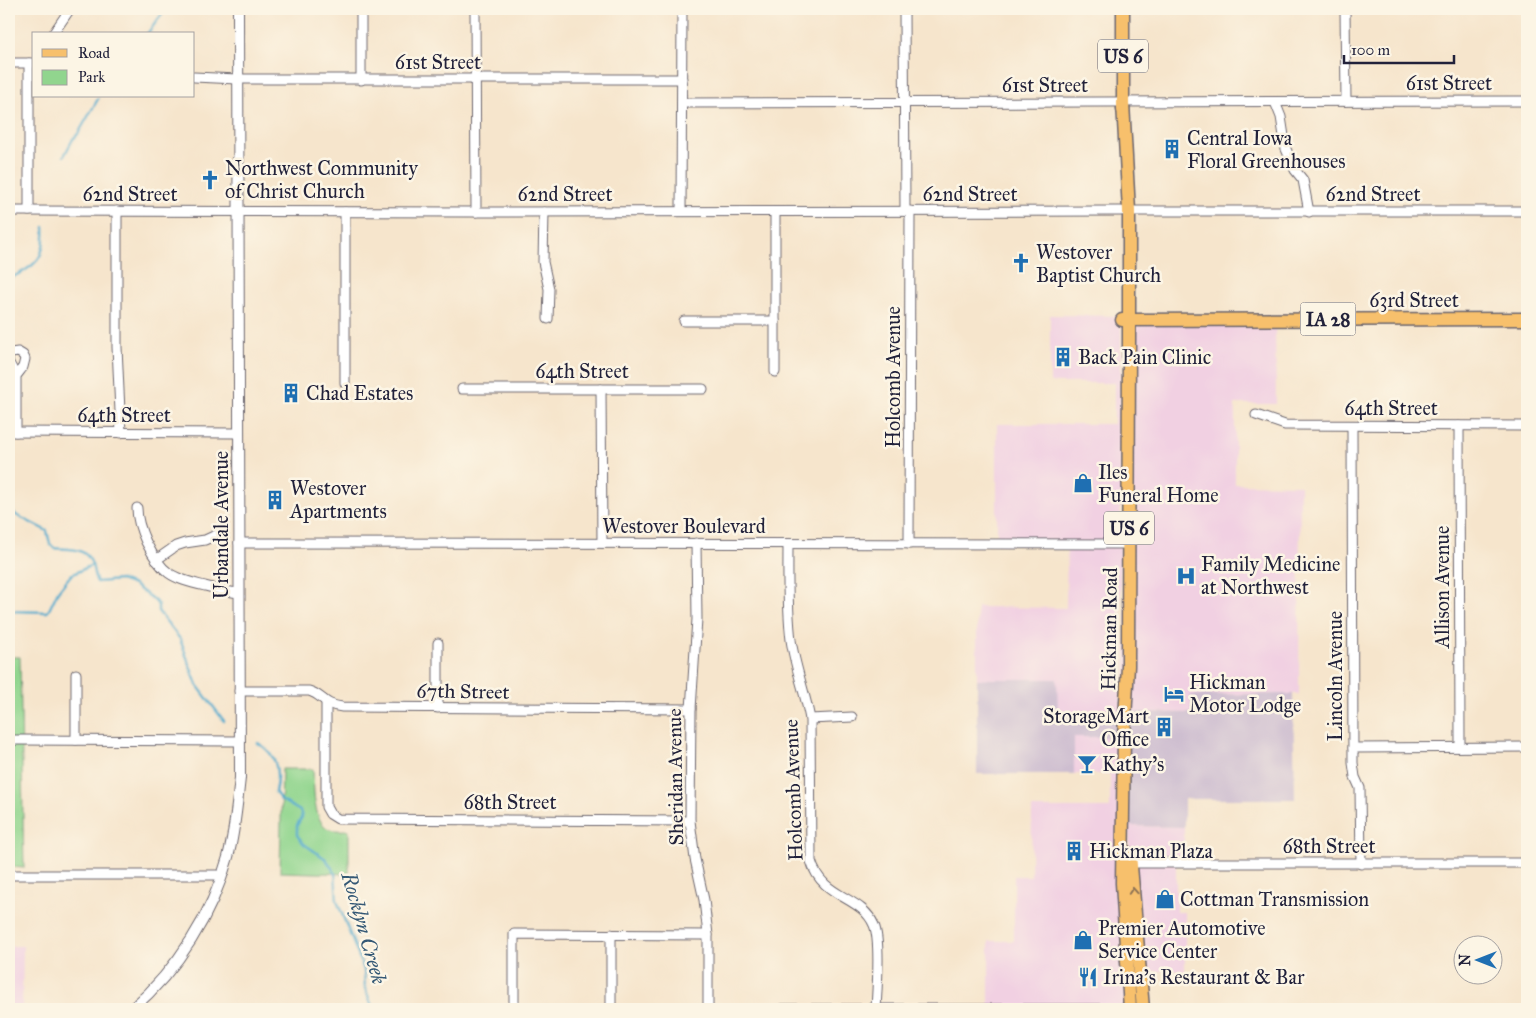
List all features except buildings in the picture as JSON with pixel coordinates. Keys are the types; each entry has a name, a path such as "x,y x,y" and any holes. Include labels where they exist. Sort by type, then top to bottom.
{"main road":[{"name":"Hickman Road","path":"1123,9 1125,544 1128,666 1124,737 1124,802 1127,863 1143,1009"},
{"name":"63rd Street","path":"1125,320 1527,319"},
{"name":"Hickman Road","path":"1127,863 1122,883 1131,1009"}],"street":[{"path":"54,32 70,9"},
{"name":"Urbandale Avenue","path":"132,1009 174,965 191,941 206,914 222,875 232,839 238,797 240,741 238,9"},
{"path":"361,9 361,80"},
{"path":"475,9 476,212"},
{"path":"681,211 682,9"},
{"name":"Holcomb Avenue","path":"904,9 904,103 908,211 909,544"},
{"path":"1345,9 1346,101"},
{"path":"9,63 31,63 29,211"},
{"name":"61st Street","path":"195,77 361,80 682,79"},
{"name":"61st Street","path":"682,103 1527,101"},
{"path":"1275,102 1281,117 1286,149 1295,170 1302,180 1309,212"},
{"name":"62nd Street","path":"9,211 1527,211"},
{"path":"117,211 117,347 121,433"},
{"path":"345,212 345,383"},
{"path":"544,212 544,262 549,289 548,319"},
{"path":"775,212 775,372"},
{"path":"684,321 775,321"},
{"path":"9,356 14,352 21,352 24,363 16,376 12,432"},
{"path":"9,363 16,376"},
{"name":"64th Street","path":"462,389 703,389"},
{"path":"601,389 602,543"},
{"name":"64th Street","path":"1256,416 1285,425 1527,426"},
{"name":"Lincoln Avenue","path":"1352,426 1353,748 1355,778 1360,788 1361,864"},
{"name":"Allison Avenue","path":"1459,426 1460,747"},
{"name":"64th Street","path":"12,432 238,433"},
{"path":"137,508 138,522 142,533 156,560 164,570 180,580 226,592 239,593"},
{"path":"156,560 176,546 206,540 218,534"},
{"name":"Westover Boulevard","path":"238,543 696,542 788,544 1125,544"},
{"name":"Sheridan Avenue","path":"696,542 696,626 691,709 690,821 695,859 704,900 708,935 708,1009"},
{"name":"Holcomb Avenue","path":"788,544 788,607 791,639 798,675 810,719 811,861 814,872 820,881 861,908 870,917 874,925 877,944 876,1009"},
{"path":"438,642 438,708"},
{"path":"76,674 76,740"},
{"name":"67th Street","path":"239,691 309,691 316,694 326,703 342,707 691,709"},
{"name":"68th Street","path":"326,703 326,807 330,814 338,819 690,821"},
{"path":"810,719 852,716"},
{"path":"9,744 14,740 240,741"},
{"path":"1353,748 1527,747"},
{"name":"68th Street","path":"1127,863 1527,863"},
{"path":"9,875 222,875"},
{"path":"514,1009 514,934 708,935"},
{"path":"611,934 611,1009"},
{"path":"782,1009 1131,1009"}],"shaded area":[{"path":"1050,315 1121,316 1120,671 1122,717 1057,717 1057,679 977,679 977,607 1066,608 1067,544 997,544 997,424 1114,424 1114,383 1050,383"},
{"path":"1129,320 1275,320 1276,404 1235,404 1235,484 1300,485 1299,694 1191,695 1191,713 1125,712"},
{"path":"977,679 1057,679 1058,717 1122,717 1125,712 1191,713 1191,695 1293,694 1295,799 1184,799 1184,827 1128,826 1124,737 1074,737 1074,774 977,774"},
{"path":"1074,737 1124,737 1130,1009 989,1009 989,941 1014,941 1014,876 1031,876 1032,808 1110,808 1110,774 1074,774"},
{"path":"1128,826 1184,827 1184,863 1176,864 1176,912 1185,912 1185,971 1139,971"},
{"path":"9,946 23,946 22,1009 9,1009"}],"green space":[{"path":"9,657 20,657 24,868 13,867 12,805 9,805"},
{"path":"282,769 313,769 315,802 319,819 329,829 349,830 349,874 280,872"}],"waterway":[{"path":"149,32 166,9"},
{"path":"64,156 98,99"},
{"path":"9,279 26,270 37,260 43,247 44,227"},
{"name":"Rocklyn Creek","path":"9,484 14,494 10,500 11,509 16,515 47,531 50,544 54,548 84,553 91,562 97,582 120,580 134,585 155,601 158,605 158,611 180,639 197,685 224,721"},
{"path":"9,611 47,612 58,591 71,575 92,565"},
{"name":"Rocklyn Creek","path":"258,743 269,752 276,764 275,792 281,800 300,811 302,817 297,825 297,835 304,844 326,859 335,873 337,901 364,970 365,988 373,1009"}],"place":[{"name":"Central Iowa Floral Greenhouses","path":"1172,149"},
{"name":"Northwest Community of Christ Church","path":"210,180"},
{"name":"Westover Baptist Church","path":"1021,263"},
{"name":"Back Pain Clinic","path":"1063,357"},
{"name":"Chad Estates","path":"291,393"},
{"name":"Iles Funeral Home","path":"1083,483"},
{"name":"Westover Apartments","path":"275,500"},
{"name":"Family Medicine at Northwest","path":"1186,576"},
{"name":"Hickman Motor Lodge","path":"1174,694"},
{"name":"StorageMart Office","path":"1164,727"},
{"name":"Kathy's","path":"1087,764"},
{"name":"Hickman Plaza","path":"1074,851"},
{"name":"Cottman Transmission","path":"1165,899"},
{"name":"Premier Automotive Service Center","path":"1083,940"},
{"name":"Irina's Restaurant & Bar","path":"1088,977"}]}
